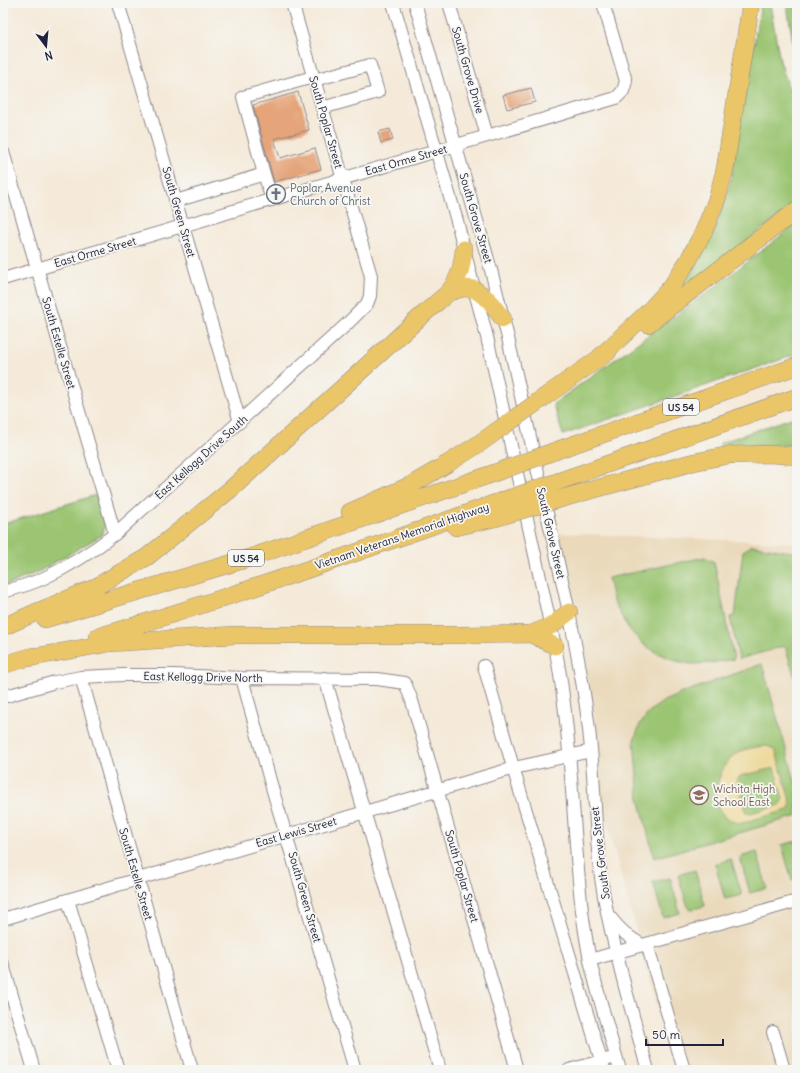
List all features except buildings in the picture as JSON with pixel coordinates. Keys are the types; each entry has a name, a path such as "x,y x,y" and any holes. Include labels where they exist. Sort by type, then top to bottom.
{"highway":[{"path":"599,358 649,311 671,287 688,261 704,231 725,168 751,3"},
{"path":"243,560 411,485 447,464 480,443 599,358 632,337 797,210"},
{"path":"3,627 94,588 147,557 231,489 418,318 449,292 455,284 461,270 464,249"},
{"path":"449,292 463,288 474,289 489,300 503,318"},
{"name":"US 54","path":"3,631 243,560 797,366"},
{"name":"Vietnam Veterans Memorial Highway","path":"3,665 160,619 378,545 494,511 574,476 797,398"},
{"path":"494,511 584,492 694,462 729,455 769,454 797,456"},
{"path":"23,659 110,643 235,635 531,634 551,626 569,612"},
{"path":"531,634 555,646"}],"street":[{"name":"South Green Street","path":"118,3 240,422"},
{"name":"South Poplar Street","path":"292,3 371,276 370,288"},
{"name":"South Grove Street","path":"393,3 464,249 492,360 551,626 562,686 570,755 582,912 593,975 620,1070"},
{"name":"South Grove Street","path":"415,3 491,270 569,612 586,703 600,870 616,953 648,1070"},
{"name":"South Grove Drive","path":"449,3 487,136"},
{"name":"East Orme Street","path":"3,279 616,98 623,91 626,81 603,3"},
{"path":"272,200 243,97 370,65 378,92 322,108"},
{"name":"South Estelle Street","path":"3,152 115,534"},
{"path":"176,201 264,174"},
{"name":"East Kellogg Drive South","path":"3,592 38,580 62,569 115,534 347,324 367,304 370,296 370,288"},
{"path":"484,666 603,1066"},
{"name":"East Kellogg Drive North","path":"3,697 55,682 81,677 123,675 377,679 405,683"},
{"name":"South Estelle Street","path":"81,677 192,1070"},
{"name":"South Green Street","path":"242,678 286,835 356,1070"},
{"path":"325,678 440,1070"},
{"name":"South Poplar Street","path":"405,683 412,701 517,1070"},
{"name":"East Lewis Street","path":"3,919 437,790 514,768 591,750"},
{"path":"68,900 118,1070"},
{"path":"590,960 797,900"},
{"path":"608,915 618,928 629,937 644,945 684,1070"},
{"path":"3,965 34,1070"},
{"path":"773,1032 784,1070"},
{"path":"569,1070 603,1066 616,1057"}],"shaded area":[{"name":"Wichita High School East","path":"557,533 797,543 797,1070 675,1070 603,810 596,728 584,655"}],"green space":[{"path":"761,3 770,3 780,61 797,113 797,203 687,286 684,283 701,257 716,228 730,183"},
{"path":"787,3 797,3 797,68 788,11"},
{"path":"797,223 797,354 563,435 553,404 715,287"},
{"path":"797,416 797,445 720,447 720,443"},
{"path":"96,495 105,526 102,535 40,571 3,587 3,524"},
{"path":"751,545 797,553 797,684 785,646 739,659 730,617 735,616 743,551"},
{"path":"705,557 714,562 734,659 711,663 691,664 677,661 657,653 642,643 629,629 613,600 608,578"},
{"path":"762,664 797,788 797,816 654,858 639,798 634,740 640,724 650,711 664,701"},
{"path":"797,841 797,879 792,881 782,845"},
{"path":"757,852 767,888 750,893 740,857"},
{"path":"731,859 742,895 725,899 715,864"},
{"path":"695,870 705,906 689,910 678,875"},
{"path":"670,878 680,913 663,918 653,882"}],"sand":[{"path":"767,746 776,752 791,804 788,810 753,819 744,823 736,822 725,817 719,809 717,800 719,778 724,768 730,759 737,753 755,747","holes":["774,768 783,798 780,805 747,814 737,780 740,776"]}],"place":[{"name":"Poplar Avenue Church of Christ","path":"276,194"},
{"name":"Wichita High School East","path":"699,795"}]}
